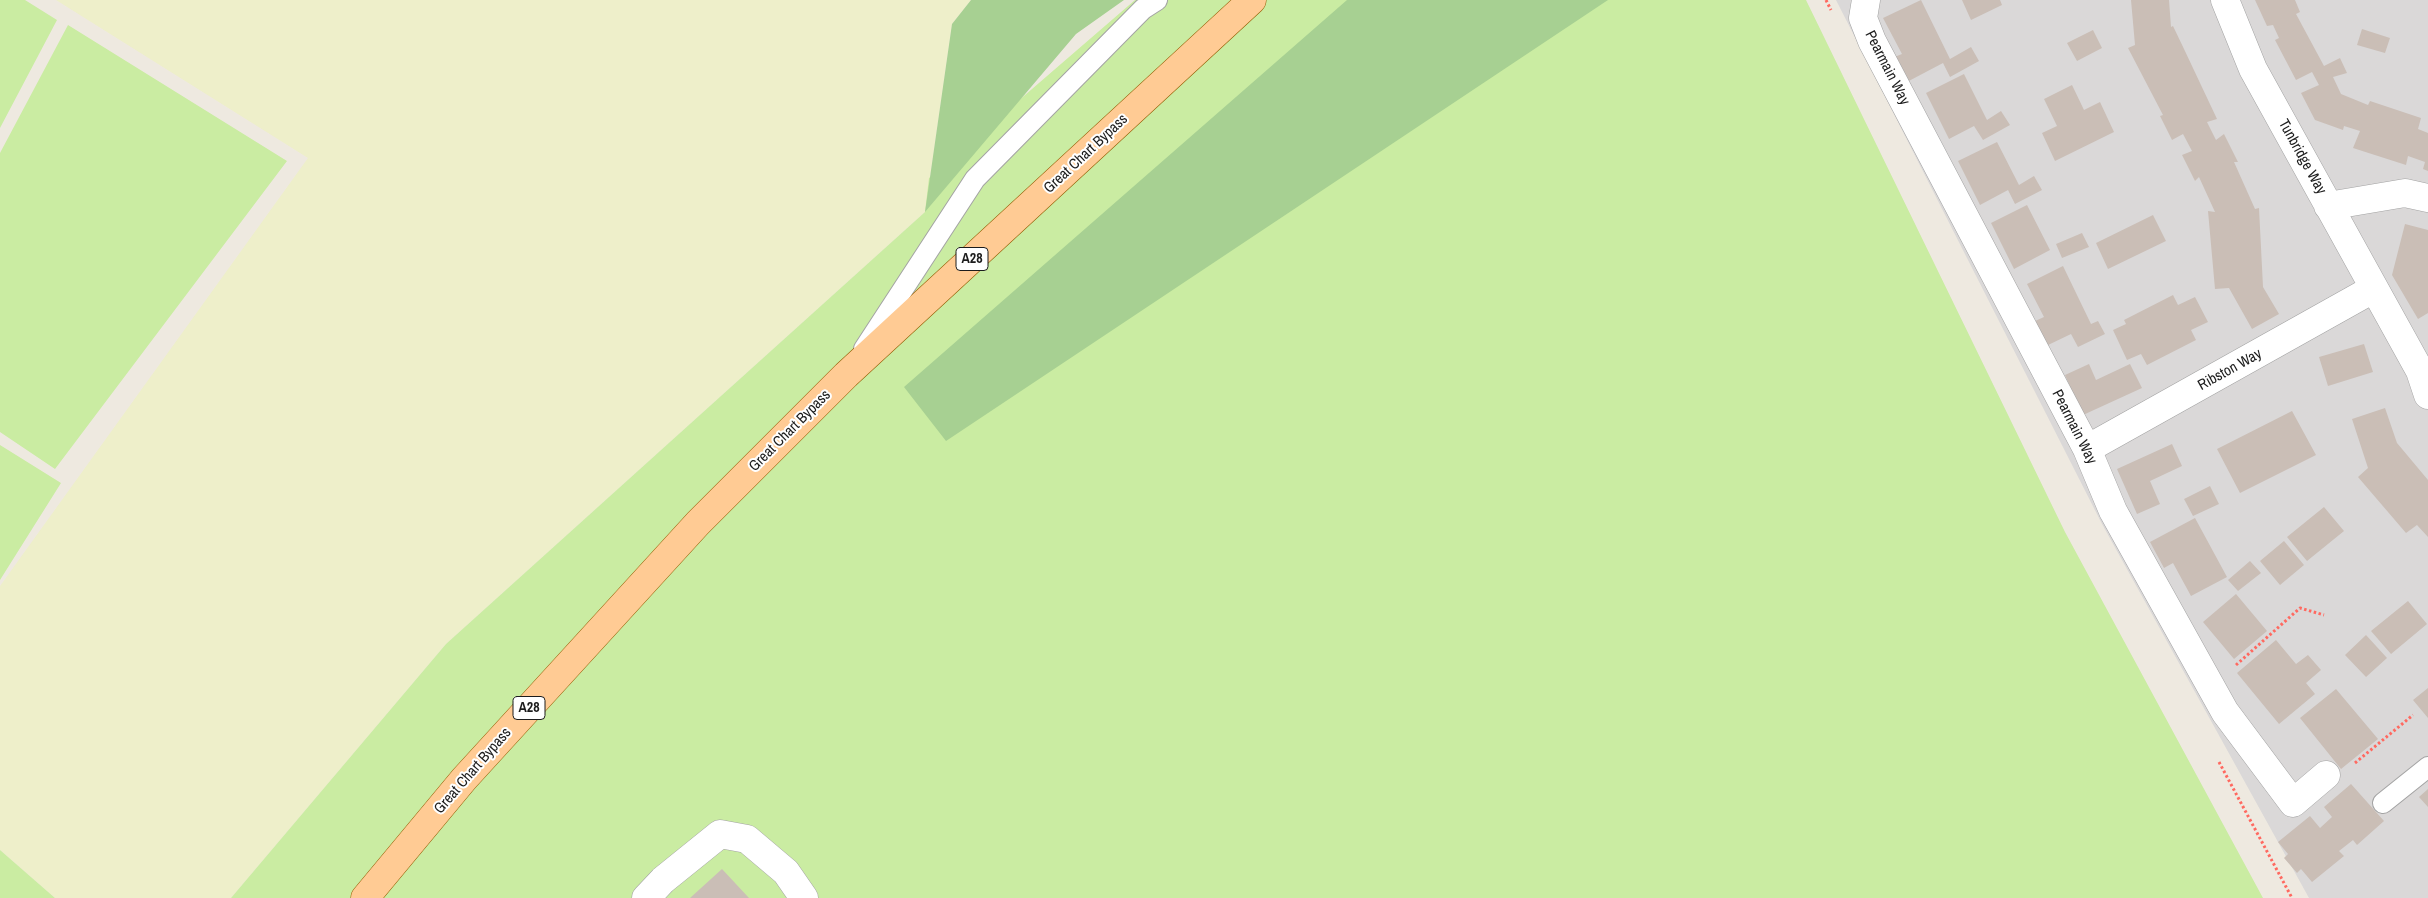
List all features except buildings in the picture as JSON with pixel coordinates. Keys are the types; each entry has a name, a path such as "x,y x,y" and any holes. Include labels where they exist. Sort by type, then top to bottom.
{"main road":[{"name":"Great Chart Bypass","path":"365,898 464,779 698,523 846,375 1252,0"}],"street":[{"name":"Pearmain Way","path":"1866,0 1863,18 1872,41 2087,449 2113,511 2225,712 2293,803 2326,775"},
{"name":"Tunbridge Way","path":"2225,0 2225,5 2253,68 2420,372 2428,395"},
{"path":"2328,206 2405,193 2428,198"},
{"name":"Ribston Way","path":"2087,449 2380,300"},
{"path":"646,898 663,880 720,834 747,839 786,872 804,898"}],"lane":[{"path":"846,375 975,179 1143,10 1157,0"},
{"path":"2383,803 2428,766"}],"path":[{"path":"2211,686 2300,608 2324,615"},
{"path":"2326,775 2340,775 2413,715"}],"shaded area":[{"path":"1836,0 2428,0 2428,898 2309,898 2102,524"}],"green space":[{"path":"0,0 25,0 57,20 0,128"},
{"path":"56,0 971,0 952,24 925,212 446,644 231,898 55,898 0,850 0,586 308,158"},
{"path":"971,0 1124,0 1076,34 925,212 952,24"},
{"path":"1135,0 1806,0 2065,532 2263,898 231,898 446,644 925,212 929,178"},
{"path":"1347,0 1608,0 946,441 904,387"},
{"path":"68,25 287,161 55,469 0,432 0,153"},
{"path":"0,445 61,483 0,580"},
{"path":"0,850 55,898 0,898"}]}
